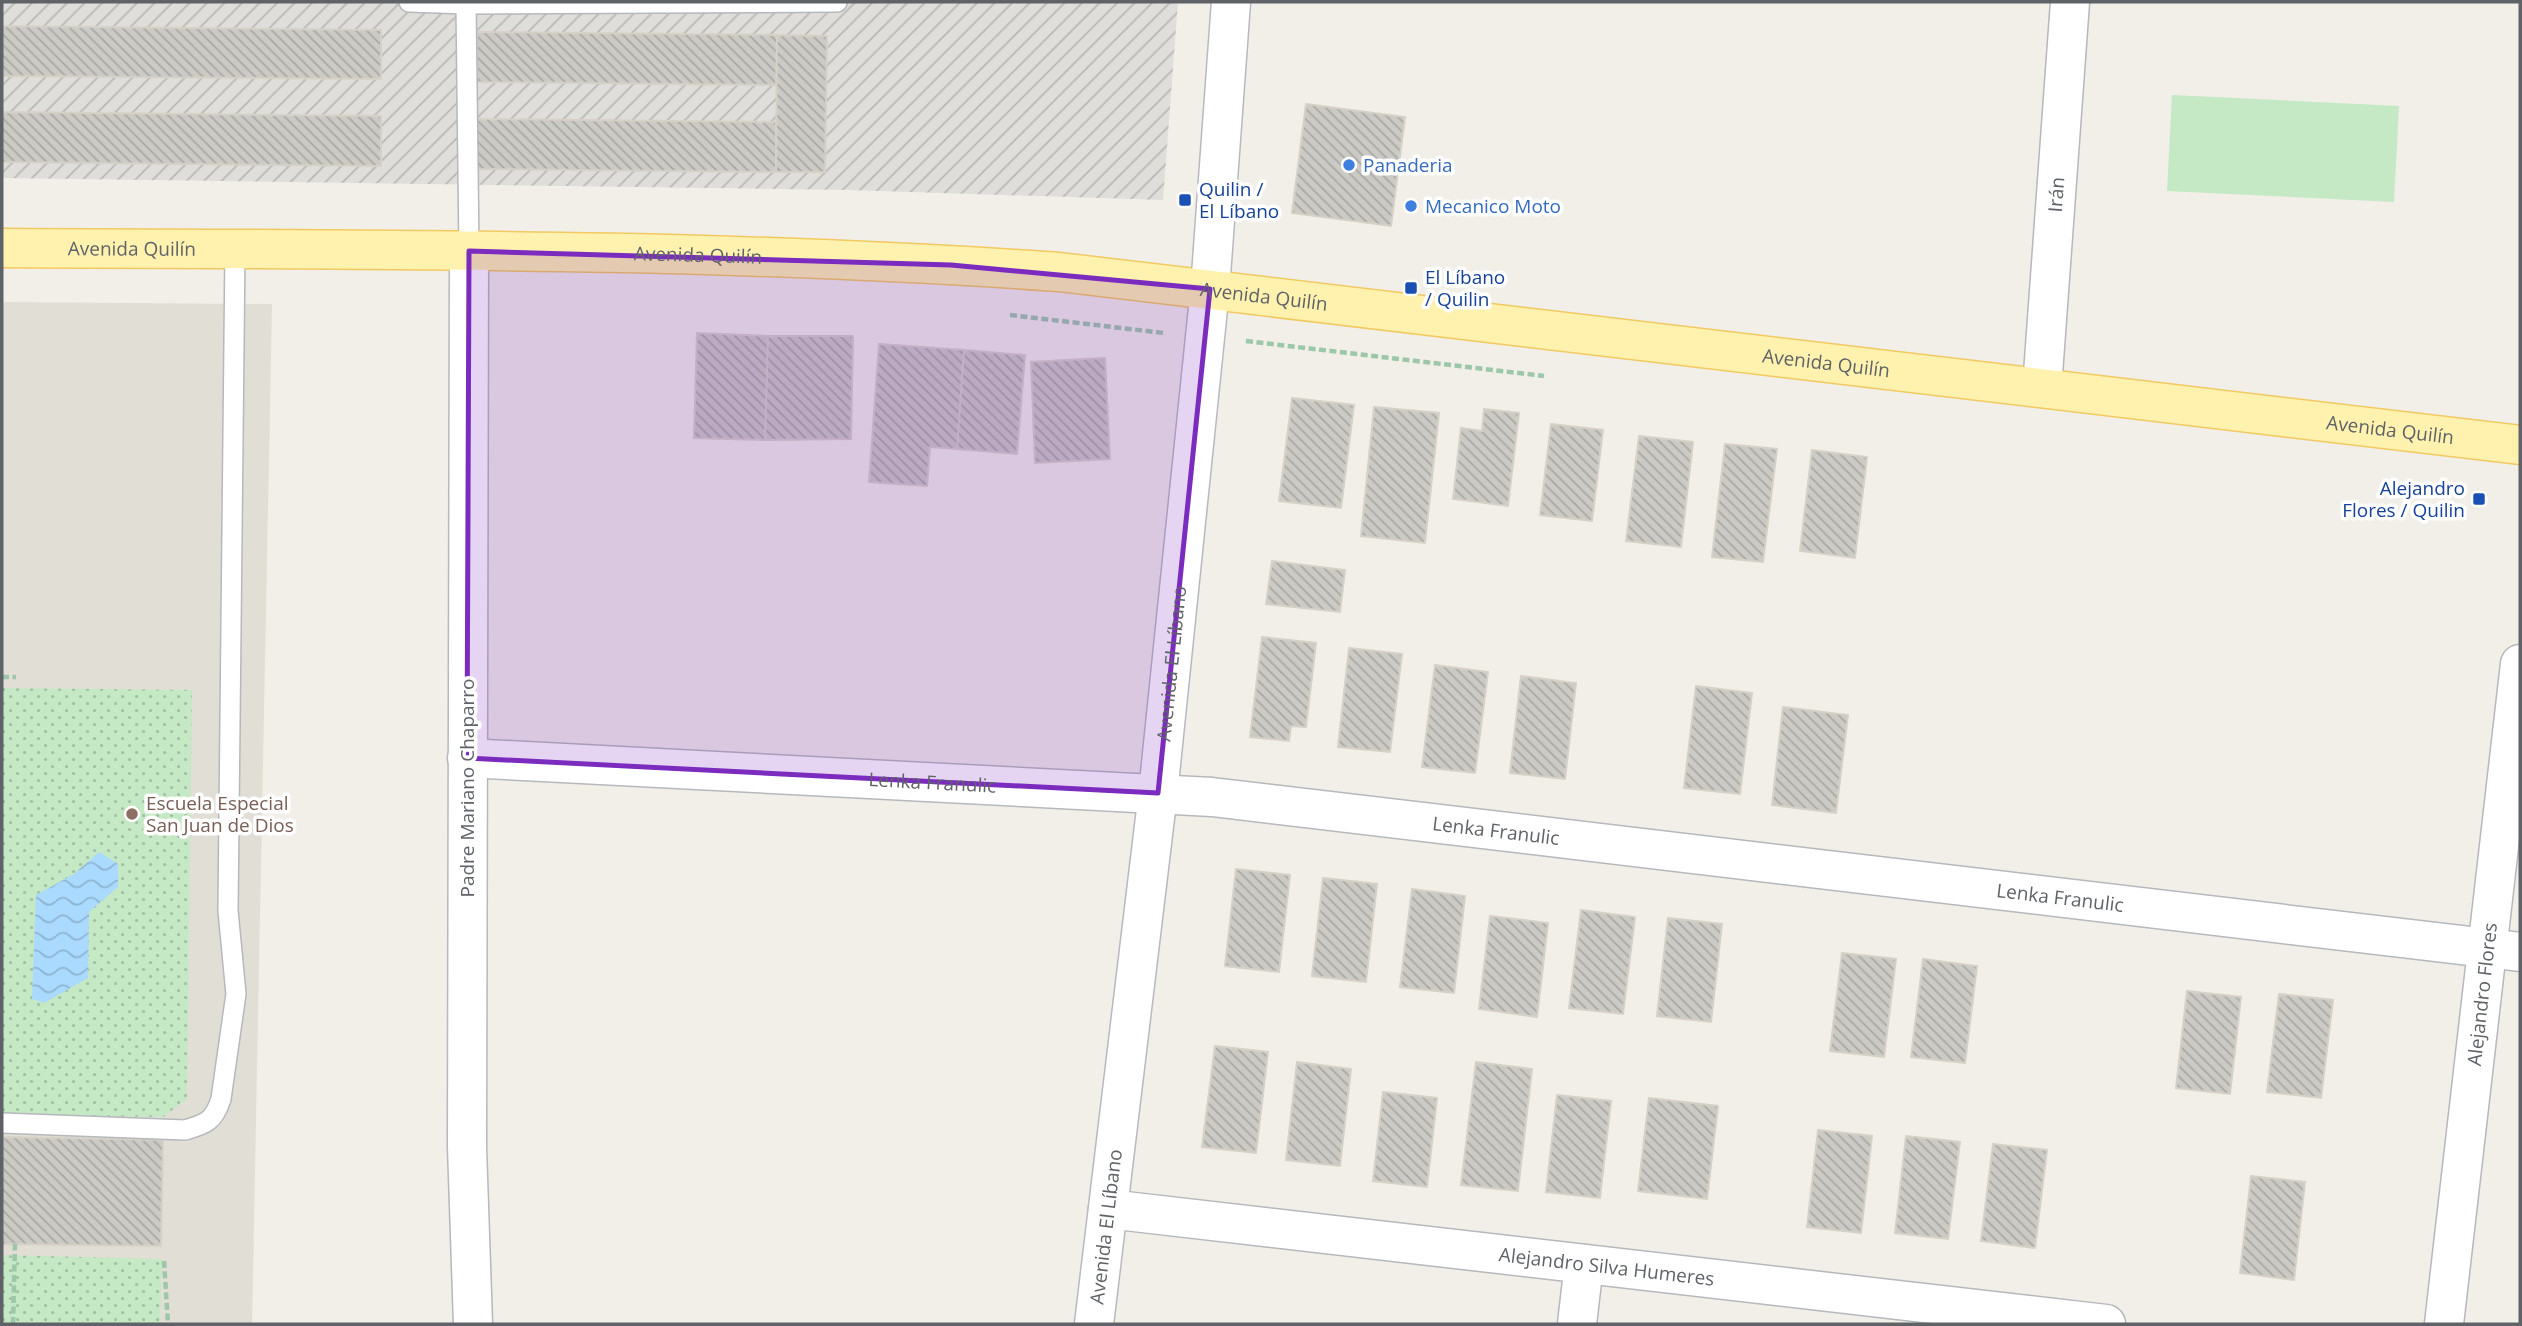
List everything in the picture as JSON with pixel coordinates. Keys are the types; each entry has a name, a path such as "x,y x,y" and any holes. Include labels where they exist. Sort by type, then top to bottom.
{"main road":[{"name":"Avenida Quilín","path":"2,247 469,251 951,265 1059,272 2520,445"}],"street":[{"name":"Avenida El Líbano","path":"1094,1324 1158,793 1210,289 1231,2"},
{"name":"Irán","path":"2042,388 2070,2"},
{"name":"Padre Mariano Chaparro","path":"469,251 467,1147 473,1324"},
{"name":"Alejandro Flores","path":"2444,1324 2504,950 2520,664"},
{"name":"Lenka Franulic","path":"467,758 1212,797 2504,950"},
{"name":"Alejandro Silva Humeres","path":"1108,1209 1584,1264 2023,1319 2106,1324"},
{"path":"1577,1324 1584,1264"}],"lane":[{"path":"409,2 837,2"},
{"path":"466,4 469,251"},
{"path":"2,1123 185,1130 201,1125 216,1115 221,1099 236,994 228,911 235,250"}],"path":[{"path":"1004,314 1254,342"},
{"path":"2,677 16,677"},
{"path":"13,1324 15,1244"},
{"path":"164,1261 169,1324"}],"highlighted area":[{"path":"469,251 951,265 1210,289 1158,793 467,758"}],"shaded area":[{"path":"2,2 1178,2 1163,200 849,190 2,178"},
{"name":"Escuela Especial San Juan de Dios","path":"2,302 272,304 252,1324 2,1324"}],"green space":[{"path":"2172,95 2399,106 2394,202 2167,191"},
{"path":"2,688 192,690 187,1099 163,1117 2,1115"},
{"path":"2,1255 162,1259 160,1324 2,1324"}],"water":[{"path":"99,852 118,864 118,887 89,912 88,978 44,1003 32,999 36,895 74,874"}],"building":[{"path":"2,26 381,30 381,79 2,76"},
{"path":"477,32 777,35 776,85 477,82"},
{"path":"777,35 827,36 825,172 776,172"},
{"name":"Panaderia","path":"1306,104 1405,117 1391,226 1292,213"},
{"path":"2,112 381,116 381,166 2,162"},
{"path":"476,119 776,122 776,172 476,169"},
{"path":"697,333 768,336 765,440 694,438"},
{"path":"768,336 853,336 851,439 765,440"},
{"path":"879,344 964,350 957,449 930,447 927,486 869,482"},
{"path":"964,350 1025,355 1017,454 957,449"},
{"path":"1105,358 1110,459 1035,463 1031,362"},
{"path":"1292,398 1354,405 1341,508 1279,501"},
{"path":"1374,407 1439,413 1425,543 1361,536"},
{"path":"1484,409 1519,413 1508,506 1453,499 1461,428 1482,431"},
{"path":"1551,424 1603,430 1592,521 1540,515"},
{"path":"1639,436 1693,442 1681,547 1626,541"},
{"path":"1725,444 1777,449 1763,562 1712,557"},
{"path":"1812,450 1867,457 1855,558 1800,551"},
{"path":"1272,561 1345,570 1340,612 1266,604"},
{"path":"1262,637 1316,643 1306,727 1291,726 1289,741 1250,737"},
{"path":"1349,648 1402,654 1390,752 1338,747"},
{"path":"1435,665 1488,672 1475,773 1422,767"},
{"path":"1521,676 1576,683 1565,779 1510,773"},
{"path":"1696,686 1752,693 1740,794 1684,788"},
{"path":"1783,707 1848,715 1836,813 1772,805"},
{"path":"1236,869 1290,875 1279,972 1225,966"},
{"path":"1323,878 1377,884 1366,982 1312,976"},
{"path":"1412,889 1465,896 1454,993 1400,987"},
{"path":"1581,910 1635,917 1623,1014 1569,1008"},
{"path":"1490,916 1548,923 1537,1017 1479,1009"},
{"path":"1668,918 1722,924 1711,1022 1657,1016"},
{"path":"1842,953 1896,959 1884,1057 1830,1051"},
{"path":"1923,959 1977,966 1965,1063 1911,1057"},
{"path":"2187,991 2241,997 2230,1094 2176,1088"},
{"path":"2279,994 2333,1000 2321,1098 2267,1092"},
{"path":"1215,1046 1268,1052 1256,1153 1202,1147"},
{"path":"1297,1062 1351,1069 1340,1166 1286,1160"},
{"path":"1476,1062 1532,1069 1518,1191 1461,1185"},
{"path":"1383,1092 1437,1098 1427,1187 1373,1181"},
{"path":"1557,1095 1611,1101 1600,1198 1546,1192"},
{"path":"1649,1098 1718,1106 1707,1199 1638,1191"},
{"path":"1818,1130 1872,1136 1861,1233 1807,1227"},
{"path":"1906,1136 1960,1142 1948,1239 1895,1233"},
{"path":"2,1137 163,1140 161,1246 2,1244"},
{"path":"1993,1144 2047,1150 2035,1248 1981,1241"},
{"path":"2251,1176 2305,1182 2294,1280 2240,1273"}],"place":[{"name":"Panaderia","path":"1349,165"},
{"name":"Quilin / El Líbano","path":"1185,200"},
{"name":"Mecanico Moto","path":"1411,206"},
{"name":"El Líbano / Quilin","path":"1411,288"},
{"name":"Alejandro Flores / Quilin","path":"2479,499"},
{"name":"Escuela Especial San Juan de Dios","path":"132,814"}]}
